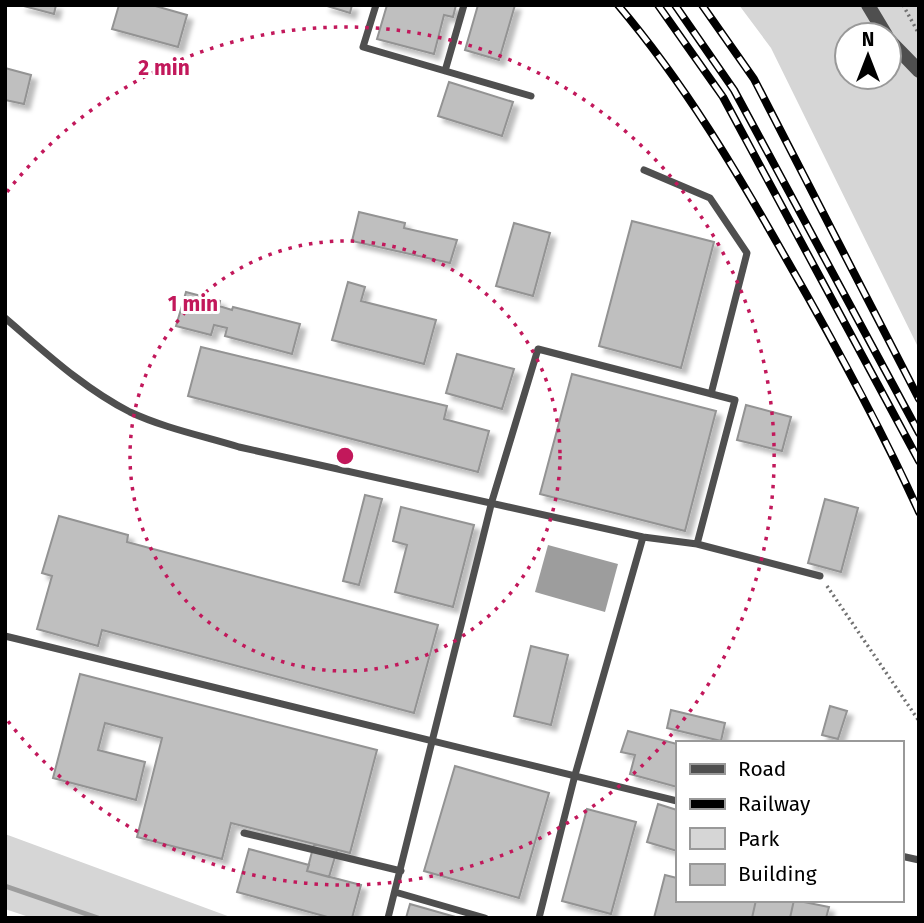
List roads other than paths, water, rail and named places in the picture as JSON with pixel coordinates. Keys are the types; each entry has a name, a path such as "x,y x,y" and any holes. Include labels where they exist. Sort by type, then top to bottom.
{"street":[{"path":"868,5 878,21"},
{"path":"903,54 919,71"}],"lane":[{"path":"376,5 363,47 531,96"},
{"path":"445,71 464,5"},
{"path":"644,170 710,198 747,253 711,394"},
{"path":"5,318 76,380 132,412 239,447 492,501 643,537 697,544 820,576"},
{"path":"388,918 435,741 492,501 538,349 735,400 697,544"},
{"path":"539,918 575,775 643,537"},
{"path":"5,636 676,801"},
{"path":"244,833 401,872"},
{"path":"395,892 485,918"}],"waterway":[{"path":"5,886 98,918"}],"railway":[{"path":"618,5 688,97 749,195 856,386 919,512"},
{"path":"658,5 723,97 919,461"},
{"path":"675,5 734,90 919,433"},
{"path":"702,5 754,79 919,399"}]}
